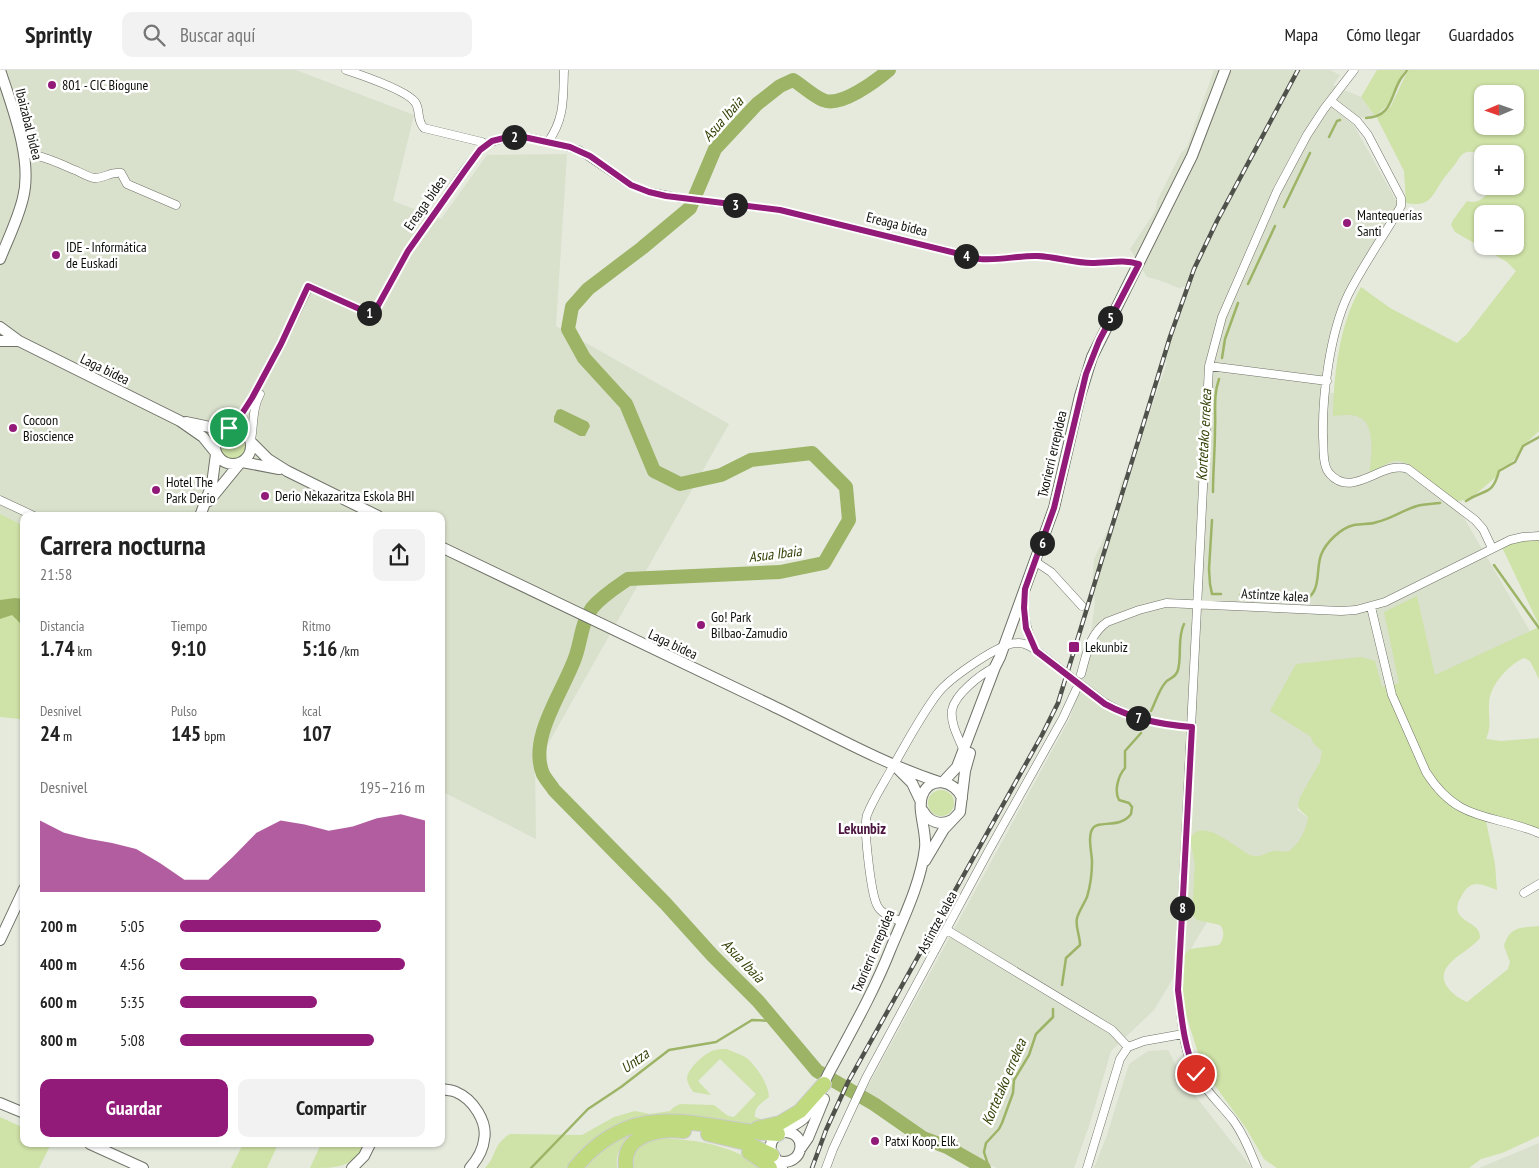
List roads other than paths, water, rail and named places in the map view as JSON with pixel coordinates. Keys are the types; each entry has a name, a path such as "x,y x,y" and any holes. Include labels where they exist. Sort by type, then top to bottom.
{"highway":[{"path":"743,1131 769,1127 787,1120 800,1111 826,1085"},
{"path":"575,1168 608,1138 631,1126 648,1121 683,1121 743,1131 780,1133"},
{"path":"626,1168 626,1156 630,1148 642,1136 651,1132 670,1130 682,1130 722,1137 734,1146 776,1163"}],"street":[{"name":"Ibaizabal bidea","path":"0,70 24,153 26,168 24,196 0,259"},
{"path":"346,70 376,81 414,102 418,108 419,121 424,128 485,144"},
{"path":"548,142 554,134 562,115 564,70"},
{"name":"Txorierri errepidea","path":"921,868 926,835 921,805 922,796 928,786 941,782 957,768 964,752 1036,562 1056,501 1086,374 1099,341 1192,156 1225,70"},
{"path":"1257,1168 1247,1142 1234,1122 1210,1096 1196,1074 1188,1055 1183,1034 1178,990 1209,366 1222,317 1277,191 1307,135 1354,70"},
{"path":"1331,100 1357,121 1368,135 1401,198 1401,206 1348,296 1335,334 1323,413 1327,442 1325,465 1329,474 1334,478 1349,482 1358,482 1389,468 1402,466 1475,520 1483,529 1492,548"},
{"name":"Ereaga bidea","path":"225,429 243,412 269,366 308,286 364,311 370,313 375,311 408,251 485,144 508,137 519,136 579,150 590,156 621,180 638,189 680,198 780,210 980,259 994,260 1036,256 1094,263 1125,260 1139,264"},
{"path":"24,153 34,154 93,178 104,177 117,172 120,173 127,184 176,205"},
{"name":"Ibaizabal bidea","path":"0,247 17,215"},
{"name":"Laga bidea","path":"0,327 19,341 180,421 203,437 216,453"},
{"name":"Laga bidea","path":"0,341 19,341"},
{"name":"Ereaga bidea","path":"251,441 255,403 266,381 269,366"},
{"path":"1209,366 1327,381"},
{"name":"Laga bidea","path":"180,421 225,429"},
{"path":"201,512 212,484 216,439 225,429 239,428 245,432 268,459 287,471 370,512"},
{"path":"202,512 218,488 250,454 251,441"},
{"path":"216,453 226,463 241,463 287,471"},
{"path":"0,500 26,512"},
{"name":"Astintze kalea","path":"1081,674 1094,633 1107,622 1160,603 1198,603 1341,611 1371,607 1385,602 1492,548 1523,536 1539,536"},
{"name":"Laga bidea","path":"445,549 894,765 921,777 941,782"},
{"path":"1036,562 1051,572 1082,606"},
{"path":"1025,589 1026,628 1036,651"},
{"path":"1371,607 1392,695 1426,772 1433,783 1450,800 1472,814 1512,824 1539,834"},
{"path":"902,922 882,912 877,906 864,828 866,816 894,765 939,692 982,659 1004,647 1016,643 1025,643 1105,704 1146,721 1192,727"},
{"path":"964,752 952,721 952,710 957,700 980,675 997,662"},
{"name":"Txorierri errepidea","path":"780,1133 798,1124 804,1118 826,1085 886,960 921,868 938,838 960,812 966,764 998,672 997,662"},
{"name":"Astintze kalea","path":"826,1168 862,1088 988,852 1063,718 1076,690"},
{"path":"894,765 912,783 926,816 934,822 944,823 954,820"},
{"path":"941,782 956,788 962,798"},
{"path":"1524,893 1539,884"},
{"path":"0,940 20,898"},
{"path":"947,930 1112,1030 1128,1046"},
{"path":"1087,1168 1120,1059 1128,1046 1183,1034"},
{"name":"Txorierri errepidea","path":"797,1168 800,1152 808,1138 826,1085"},
{"path":"445,1087 456,1092 474,1106 483,1126 485,1140 475,1162 470,1168"},
{"path":"445,1090 456,1092"},
{"path":"0,1102 20,1111"},
{"path":"780,1133 790,1133 797,1137 800,1152 796,1159 787,1163 776,1163 771,1143 780,1133"},
{"path":"97,1147 143,1168"},
{"path":"352,1168 362,1159 368,1147"}],"waterway":[{"name":"Asua Ibaia","path":"889,70 857,92 839,100 823,100 793,80 780,86 757,104 715,149 690,208 588,289 572,307 568,329 584,358 626,404 654,471 680,484 721,475 751,460 812,453 846,487 849,520 824,563 780,572 628,579 609,592 592,608 583,626 575,658 543,730 540,760 543,774 554,790 758,1001 817,1071 874,1104 923,1138 947,1147 984,1168"},
{"name":"Kortetako errekea","path":"1366,118 1375,117 1386,110 1400,80 1407,70"},
{"name":"Kortetako errekea","path":"1329,137 1337,121 1340,120"},
{"name":"Kortetako errekea","path":"1284,207 1310,153"},
{"name":"Kortetako errekea","path":"1248,284 1275,226"},
{"name":"Kortetako errekea","path":"1222,358 1225,339 1238,303"},
{"name":"Kortetako errekea","path":"1213,492 1215,398 1219,379"},
{"path":"1466,501 1487,491 1494,485 1499,471 1515,462 1523,446 1539,437"},
{"path":"1240,595 1308,598 1317,584 1323,550 1339,532 1354,525 1382,521 1417,506 1440,503"},
{"name":"Kortetako errekea","path":"1212,520 1210,584 1212,594 1221,594"},
{"path":"1494,565 1539,628"},
{"name":"Kortetako errekea","path":"1151,711 1163,686 1178,670 1181,635 1184,624"},
{"name":"Kortetako errekea","path":"1062,985 1066,958 1080,945 1077,918 1087,897 1090,884 1092,866 1091,831 1096,826 1116,823 1126,819 1131,814 1132,807 1129,803 1119,800 1117,788 1125,768 1125,751 1141,733"},
{"name":"Kortetako errekea","path":"989,1168 984,1152 986,1143 999,1129 1013,1093 1014,1080 1029,1055 1036,1034 1053,1017 1053,1009"},
{"name":"Untza","path":"531,1168 588,1109 621,1087 669,1050 716,1042 752,1020 776,1021"}],"railway":[{"path":"812,1168 826,1130 848,1082 1042,735 1058,703 1170,337 1194,269 1217,221 1298,70"}],"place":[{"name":"801 - CIC Biogune","path":"52,85"},
{"name":"Mantequerías Santi","path":"1347,223"},
{"name":"IDE - Informática de Euskadi","path":"56,255"},
{"name":"Cocoon Bioscience","path":"13,428"},
{"name":"Hotel The Park Derio","path":"156,490"},
{"name":"Derio Nekazaritza Eskola BHI","path":"265,496"},
{"name":"Go! Park Bilbao-Zamudio","path":"701,625"},
{"name":"Lekunbiz","path":"1074,647"},
{"name":"Patxi Koop. Elk.","path":"875,1141"}],"district":[{"name":"Lekunbiz","path":"862,829"}]}
